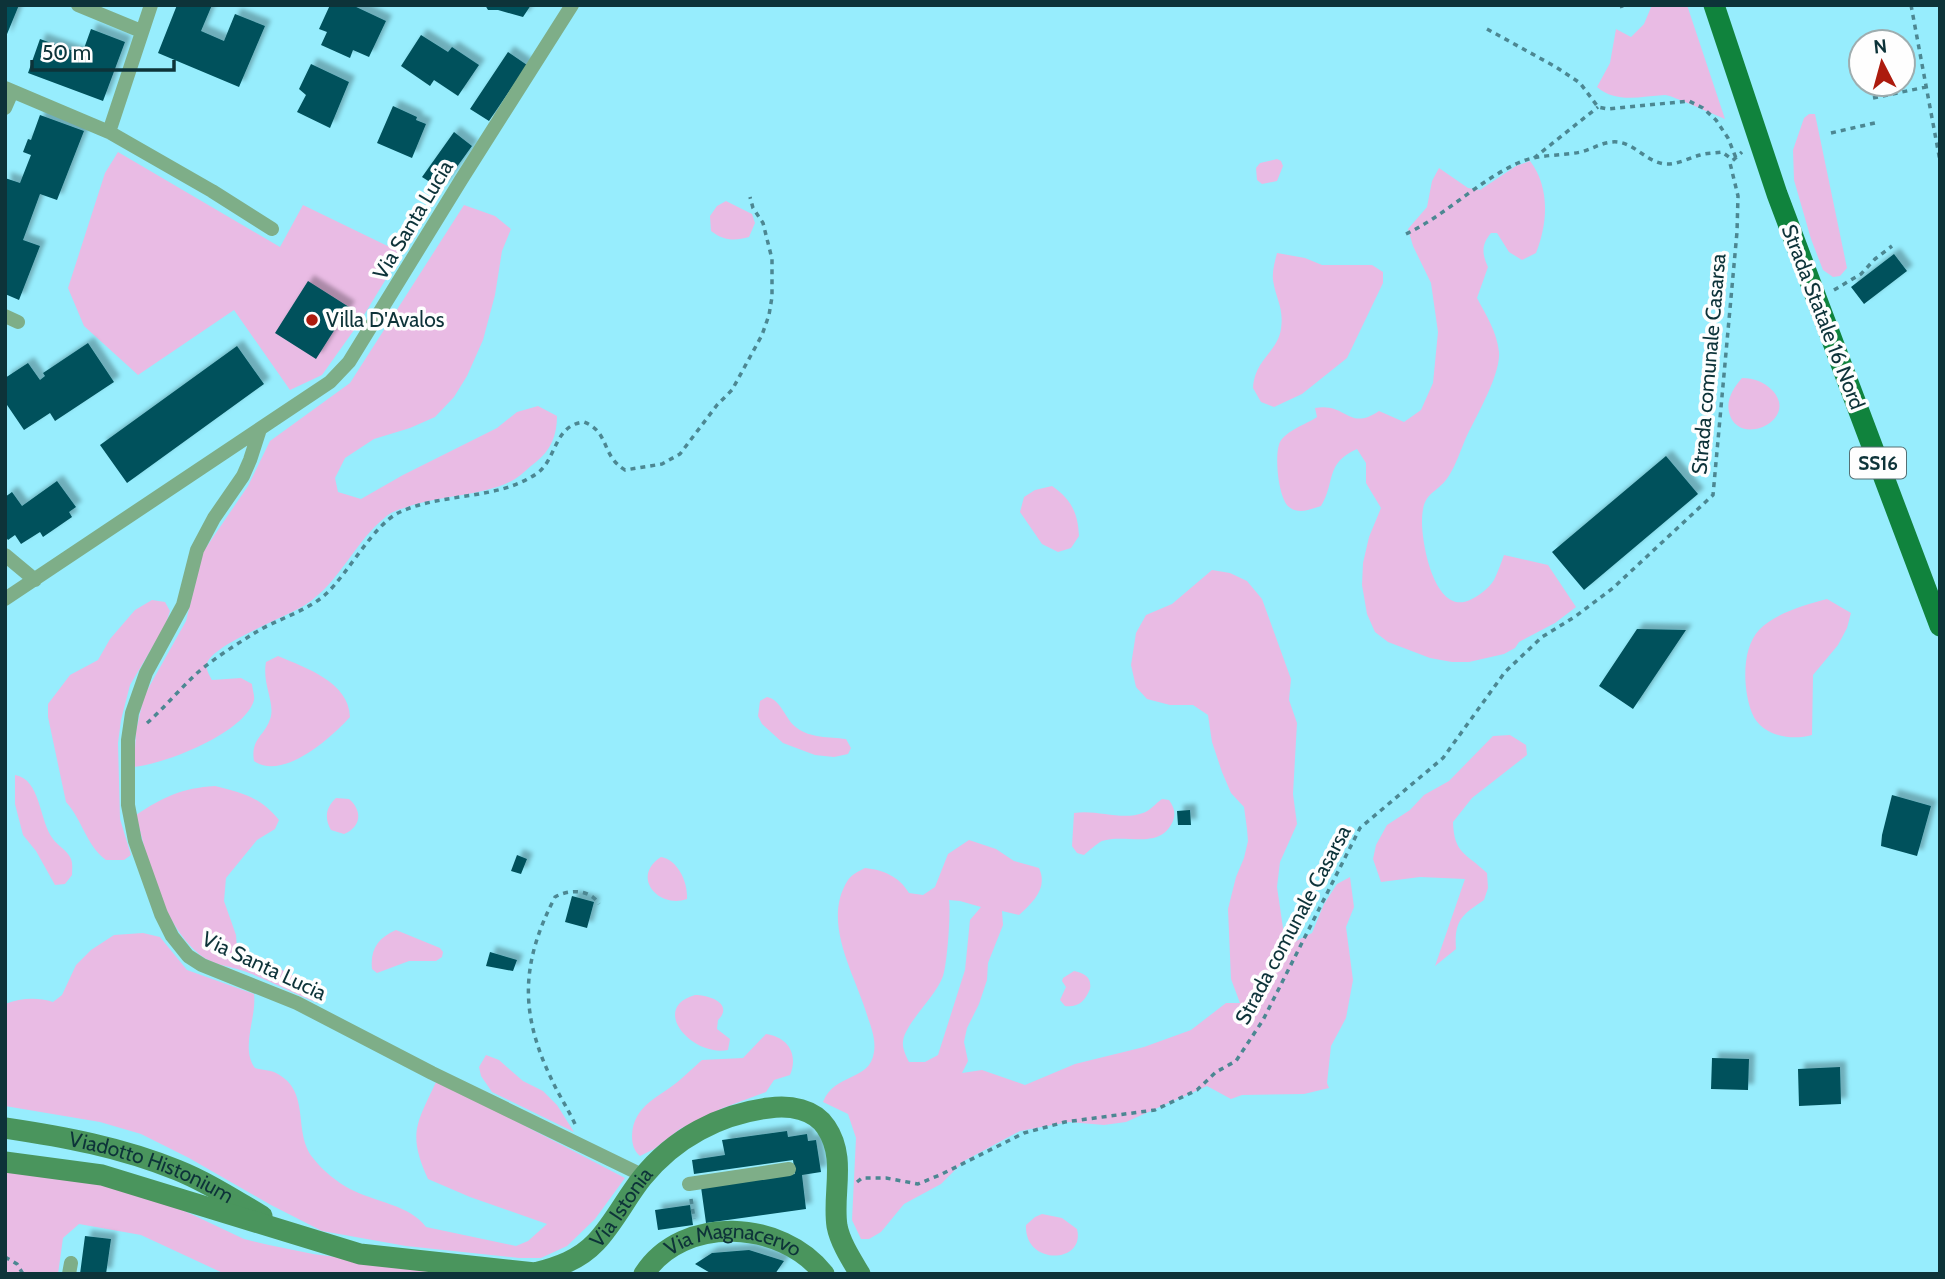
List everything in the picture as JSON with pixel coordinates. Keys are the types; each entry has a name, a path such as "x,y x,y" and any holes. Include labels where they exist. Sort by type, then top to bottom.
{"main road":[{"name":"Strada Statale 16 Nord","path":"1714,5 1777,194 1940,626"}],"street":[{"path":"79,5 141,31"},
{"path":"109,132 151,5"},
{"name":"Via Santa Lucia","path":"5,599 330,382 349,362 572,5"},
{"path":"5,108 9,90 109,132 272,229"},
{"name":"Via Santa Lucia","path":"260,429 243,476 214,518 197,550 183,605 146,673 132,713 128,737 130,825 161,914 172,936 188,956 221,974 297,1003 644,1176"},
{"path":"5,555 35,579"},
{"name":"Via Istonia","path":"5,1162 102,1175 359,1254 535,1273 559,1267 578,1257 596,1241 644,1176 663,1156 714,1122 747,1111 774,1107 802,1109 823,1122 833,1139 838,1172 837,1228 860,1274"},
{"name":"Viadotto Histonium","path":"5,1128 81,1139 180,1171 289,1232"},
{"path":"689,1184 789,1169"},
{"name":"Via Magnacervo","path":"644,1274 662,1252 677,1243 708,1234 739,1231 764,1235 783,1242 807,1257 824,1274"}],"path":[{"path":"1911,5 1940,161"},
{"path":"1487,29 1580,83 1598,107 1533,159"},
{"path":"1917,89 1926,87"},
{"name":"Strada comunale Casarsa","path":"854,1185 862,1178 886,1178 918,1184 1024,1133 1065,1122 1155,1110 1197,1090 1216,1072 1236,1061 1264,1020 1360,828 1443,758 1505,672 1542,637 1613,588 1713,495 1737,232 1738,197 1730,163 1735,159 1728,138 1716,120 1703,108 1689,101 1608,109 1598,107"},
{"path":"1832,133 1879,122"},
{"path":"1406,234 1427,224 1499,174 1520,162 1533,159 1583,151 1614,142 1624,143 1667,164 1702,154 1722,152 1735,159"},
{"path":"128,737 142,728 197,673 253,634 312,605 328,592 360,552 396,514 415,507 512,486 528,479 548,462 556,442 576,422 584,422 597,430 603,437 612,460 625,470 662,464 680,454 732,390 762,335 769,316 772,258 763,223 753,208 750,197"},
{"path":"1817,300 1861,274 1874,258 1892,246"},
{"path":"581,1145 581,1136 550,1076 538,1045 527,997 527,974 538,933 555,897 572,890 590,895 599,904"},
{"path":"5,1256 17,1264 23,1274"}],"shaded area":[{"path":"1652,5 1687,5 1725,119 1665,95 1621,97 1613,96 1597,87 1610,63 1616,29 1631,37 1644,24"},
{"path":"1815,114 1847,268 1840,276 1833,277 1823,270 1794,180 1793,150 1804,118"},
{"path":"118,152 280,247 303,205 402,253 359,323 322,375 290,390 234,310 138,375 84,326 68,288 105,173"},
{"path":"1277,159 1283,166 1277,181 1262,184 1257,180 1256,168 1260,163"},
{"path":"1530,161 1544,194 1545,218 1540,242 1536,253 1522,260 1509,252 1497,233 1491,233 1485,242 1484,254 1488,267 1477,298 1496,338 1499,361 1492,384 1452,470 1445,481 1427,498 1423,511 1423,533 1433,576 1448,598 1458,602 1470,600 1480,594 1494,580 1504,555 1548,565 1576,607 1504,654 1469,662 1452,662 1430,658 1388,642 1375,632 1367,614 1362,585 1363,563 1369,537 1381,508 1366,483 1366,463 1357,449 1335,467 1321,506 1301,511 1289,507 1282,495 1278,476 1278,448 1287,434 1317,417 1315,408 1326,407 1360,419 1379,411 1404,422 1421,410 1433,383 1438,332 1431,283 1408,229 1427,207 1432,181 1439,168 1468,188 1480,190 1516,166"},
{"path":"726,201 752,214 755,223 749,237 730,239 711,231 710,216 717,206"},
{"path":"464,205 495,216 511,229 502,251 495,295 483,340 454,397 435,417 374,439 345,458 335,478 338,492 361,499 497,428 517,412 538,406 557,416 556,430 549,447 521,475 504,485 420,503 388,515 376,525 317,596 305,605 225,646 208,661 207,668 212,680 241,678 252,684 254,700 248,712 236,724 202,745 165,760 134,767 136,731 144,696 186,621 203,552 248,486 270,441 350,383"},
{"path":"1277,253 1305,258 1322,265 1372,265 1383,272 1383,283 1347,358 1302,394 1274,407 1261,402 1253,388 1258,370 1279,337 1281,329 1281,309 1273,277"},
{"path":"1742,378 1766,385 1779,401 1779,411 1773,420 1764,426 1743,428 1734,423 1728,407 1734,389"},
{"path":"1052,486 1069,501 1075,514 1079,536 1071,548 1058,552 1042,544 1020,512 1024,497 1035,490"},
{"path":"1212,570 1230,573 1247,581 1262,599 1291,679 1289,700 1297,723 1293,794 1297,824 1280,862 1277,887 1283,928 1290,944 1312,933 1324,904 1337,884 1350,877 1354,907 1346,927 1353,980 1346,1018 1331,1046 1327,1083 1329,1088 1304,1094 1242,1095 1231,1099 1207,1086 1126,1122 1104,1125 1069,1122 1020,1131 964,1161 941,1184 904,1204 881,1232 869,1239 861,1239 852,1220 856,1138 848,1114 823,1102 835,1086 866,1068 874,1052 872,1029 839,930 841,896 848,880 855,873 865,868 878,870 895,878 909,893 923,895 935,887 948,854 969,840 996,849 1014,861 1039,868 1042,882 1034,899 1019,915 1002,911 1003,925 988,963 987,980 967,1028 964,1042 968,1061 962,1073 982,1070 1025,1085 1075,1064 1144,1047 1191,1030 1226,1003 1240,1003 1231,979 1228,909 1248,841 1244,807 1231,793 1222,772 1212,742 1208,715 1193,705 1170,705 1147,699 1136,687 1131,665 1136,633 1146,615 1172,604","holes":["949,900 981,907 970,920 965,970 938,1055 925,1062 909,1062 903,1046 905,1034 943,976"]},
{"path":"1827,599 1851,613 1838,645 1813,675 1812,735 1786,737 1769,732 1756,721 1747,693 1745,670 1753,638 1766,624 1782,614"},
{"path":"152,600 165,602 170,611 165,626 130,685 118,743 120,819 131,855 124,860 106,860 94,847 66,802 48,717 48,704 70,675 98,660 110,639 135,610"},
{"path":"278,656 313,671 334,685 348,705 350,717 331,736 306,754 279,766 266,766 254,761 253,753 256,742 271,716 266,662"},
{"path":"767,697 776,702 802,731 846,739 851,748 848,754 834,757 815,755 783,743 762,724 758,716 760,701"},
{"path":"1510,735 1526,745 1527,755 1472,798 1453,822 1459,847 1487,873 1488,888 1484,900 1461,919 1456,931 1456,949 1435,966 1465,879 1420,877 1381,882 1373,859 1376,845 1387,825 1410,810 1424,795 1449,781 1493,736"},
{"path":"15,775 30,784 48,831 71,859 72,875 65,884 55,885 36,851 23,835 15,804"},
{"path":"215,786 250,797 265,806 279,820 275,829 257,840 226,878 224,901 236,935 237,948 307,985 321,1001 318,1003 205,958 186,941 166,908 151,871 136,815 173,795"},
{"path":"336,798 349,799 357,809 357,823 344,834 331,830 327,821 328,809"},
{"path":"1162,799 1169,800 1174,815 1167,830 1160,836 1102,841 1084,855 1077,853 1072,846 1074,813 1135,815 1148,811"},
{"path":"661,857 672,862 681,873 687,899 667,899 652,889 648,882 648,873"},
{"path":"396,930 440,948 442,957 436,961 409,961 377,973 372,969 372,956 376,945"},
{"path":"143,933 160,937 187,970 254,994 249,1042 251,1060 255,1068 274,1072 294,1090 307,1148 325,1171 350,1189 402,1209 426,1227 516,1246 528,1241 547,1224 428,1179 418,1150 417,1128 437,1080 625,1178 595,1219 567,1246 541,1258 406,1246 322,1231 141,1134 100,1122 5,1106 5,1004 29,999 53,1002 62,995 76,965 91,950 114,935"},
{"path":"1074,971 1086,976 1090,981 1090,989 1080,1003 1065,1006 1060,1000 1066,987 1062,981"},
{"path":"695,995 713,999 722,1005 717,1029 730,1039 728,1050 701,1046 681,1030 676,1020 676,1010 682,1001"},
{"path":"766,1034 780,1039 789,1047 793,1060 790,1075 774,1080 766,1092 723,1108 680,1129 654,1149 640,1156 638,1154 632,1142 634,1125 637,1116 649,1102 702,1060 743,1058"},
{"path":"486,1055 499,1060 523,1081 543,1091 557,1105 574,1132 492,1092 481,1076 479,1067"},
{"path":"5,1168 87,1177 155,1197 244,1239 269,1245 313,1254 466,1274 225,1274 141,1235 79,1224 63,1238 58,1274 5,1274"},
{"path":"1042,1214 1062,1218 1077,1229 1077,1241 1073,1249 1054,1256 1034,1248 1028,1238 1026,1225"}],"building":[{"path":"5,5 19,5 5,39"},
{"path":"177,5 212,5 201,31 224,41 235,14 265,26 239,87 158,53"},
{"path":"330,5 352,5 386,21 369,57 353,50 350,58 321,45 327,32 319,29"},
{"path":"485,5 531,5 523,17 488,10"},
{"path":"91,29 125,42 103,101 28,73 40,39 82,54"},
{"path":"421,35 448,52 452,47 479,65 458,96 434,80 430,86 401,66"},
{"path":"508,52 527,65 489,121 470,109"},
{"path":"311,64 349,82 330,128 297,112 306,95 299,89"},
{"path":"393,106 426,124 412,158 377,143"},
{"path":"40,115 84,131 57,200 40,194 23,240 40,246 19,300 5,294 5,178 20,183 31,155 23,152 28,139 31,140"},
{"path":"454,132 472,146 441,189 422,177"},
{"path":"1894,254 1907,271 1864,304 1851,287"},
{"name":"Villa D'Avalos","path":"308,281 349,307 316,359 275,333"},
{"path":"88,343 114,382 55,421 50,413 24,430 5,402 5,378 28,363 40,380 45,376 43,373"},
{"path":"237,346 264,384 127,483 100,445"},
{"path":"1666,456 1698,494 1584,590 1552,552"},
{"path":"57,481 76,507 69,512 72,517 43,537 40,532 21,544 15,535 8,540 5,536 5,497 12,492 22,506"},
{"path":"1637,629 1686,630 1633,709 1599,686"},
{"path":"1892,795 1931,806 1917,856 1881,846"},
{"path":"1190,810 1191,825 1178,825 1177,811"},
{"path":"517,855 527,859 521,874 511,871"},
{"path":"572,896 594,902 587,928 565,922"},
{"path":"490,952 517,960 513,971 486,966"},
{"path":"1712,1058 1749,1059 1748,1090 1711,1089"},
{"path":"1840,1067 1841,1104 1799,1106 1798,1069"},
{"path":"787,1131 788,1137 807,1134 808,1141 816,1140 821,1172 802,1175 806,1209 706,1223 701,1187 795,1174 793,1160 694,1174 692,1160 725,1155 722,1140"},
{"path":"690,1205 693,1225 658,1230 655,1210"},
{"path":"85,1236 111,1239 106,1274 80,1274"},
{"path":"749,1250 784,1261 775,1274 712,1274 695,1264 712,1253"}],"place":[{"name":"Villa D'Avalos","path":"312,320"}]}
